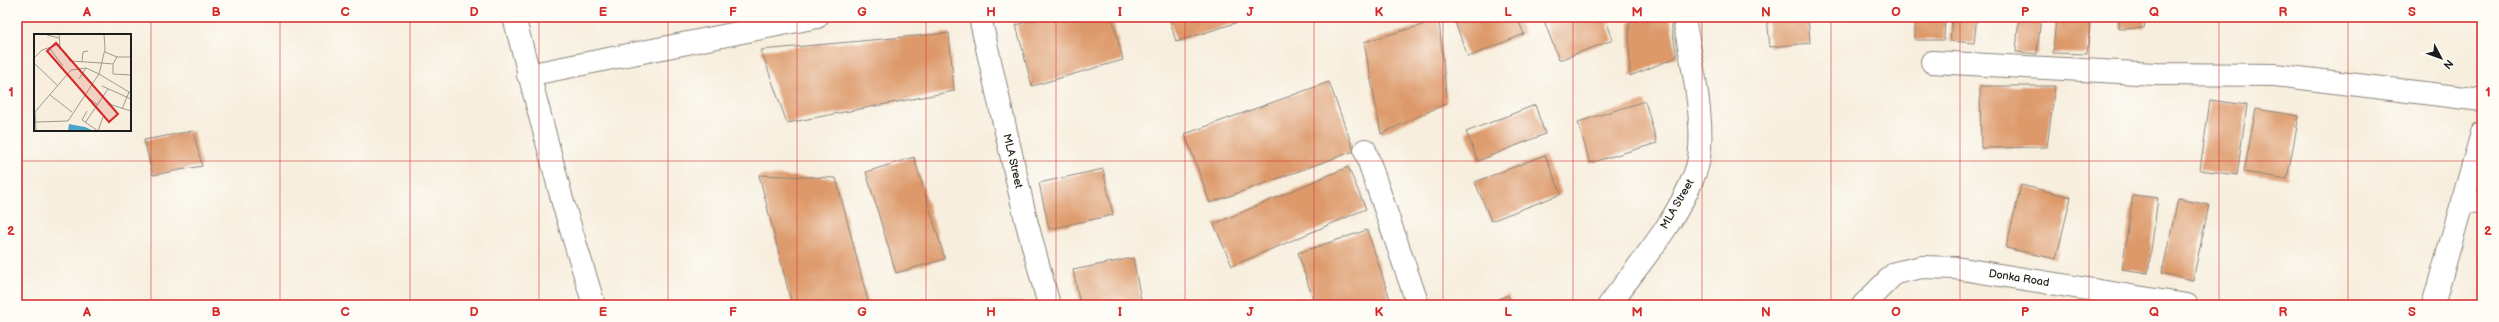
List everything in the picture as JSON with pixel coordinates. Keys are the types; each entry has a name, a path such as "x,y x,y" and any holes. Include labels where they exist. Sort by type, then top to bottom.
{"street":[{"path":"514,17 528,75 594,305"},
{"path":"528,75 817,17"},
{"name":"MLA Street","path":"980,17 1025,213 1049,305"},
{"name":"MLA Street","path":"1609,305 1672,218 1696,173 1700,145 1699,122 1684,17"},
{"path":"1932,62 2156,74 2275,75 2482,100"},
{"path":"2433,305 2472,202 2482,133"},
{"path":"1365,150 1418,305"},
{"name":"Donka Road","path":"1863,305 1895,273 1922,266 1956,268 2187,305"}],"building":[{"path":"1044,17 1112,17 1123,60 1032,86 1016,25"},
{"path":"1169,17 1254,17 1176,42"},
{"path":"1453,17 1517,17 1524,34 1468,57"},
{"path":"1605,17 1613,40 1559,60 1543,18"},
{"path":"1646,17 1670,17 1677,57 1630,76 1629,23"},
{"path":"1767,17 1808,17 1810,43 1770,47"},
{"path":"1915,17 1945,17 1944,40 1915,40"},
{"path":"1952,17 1977,17 1974,43 1950,41"},
{"path":"2019,17 2041,17 2037,54 2016,52"},
{"path":"2056,17 2091,17 2087,54 2053,53"},
{"path":"2119,17 2146,17 2144,28 2119,29"},
{"path":"1439,20 1447,103 1381,134 1364,42"},
{"path":"949,33 954,91 787,123 761,50"},
{"path":"1329,82 1354,151 1210,203 1185,134"},
{"path":"1980,86 2055,86 2047,147 1981,148"},
{"path":"2210,100 2247,105 2237,175 2200,170"},
{"path":"1645,101 1657,143 1590,163 1578,122"},
{"path":"1535,105 1545,134 1478,161 1466,132"},
{"path":"2256,109 2299,116 2287,179 2244,172"},
{"path":"193,131 202,166 153,175 144,140"},
{"path":"1545,155 1561,194 1491,221 1475,182"},
{"path":"914,157 945,259 896,273 866,172"},
{"path":"1348,167 1366,209 1232,266 1214,224"},
{"path":"1103,169 1113,215 1049,229 1039,183"},
{"path":"759,175 836,178 869,305 792,305"},
{"path":"2021,185 2071,197 2056,259 2006,248"},
{"path":"2133,195 2158,198 2148,273 2122,269"},
{"path":"2178,199 2209,205 2193,280 2162,273"},
{"path":"1367,230 1390,299 1373,305 1315,305 1298,253"},
{"path":"1133,258 1142,305 1080,305 1073,270"},
{"path":"1508,295 1513,305 1486,305"},
{"path":"1022,302 1023,305 977,305 977,303"}]}
